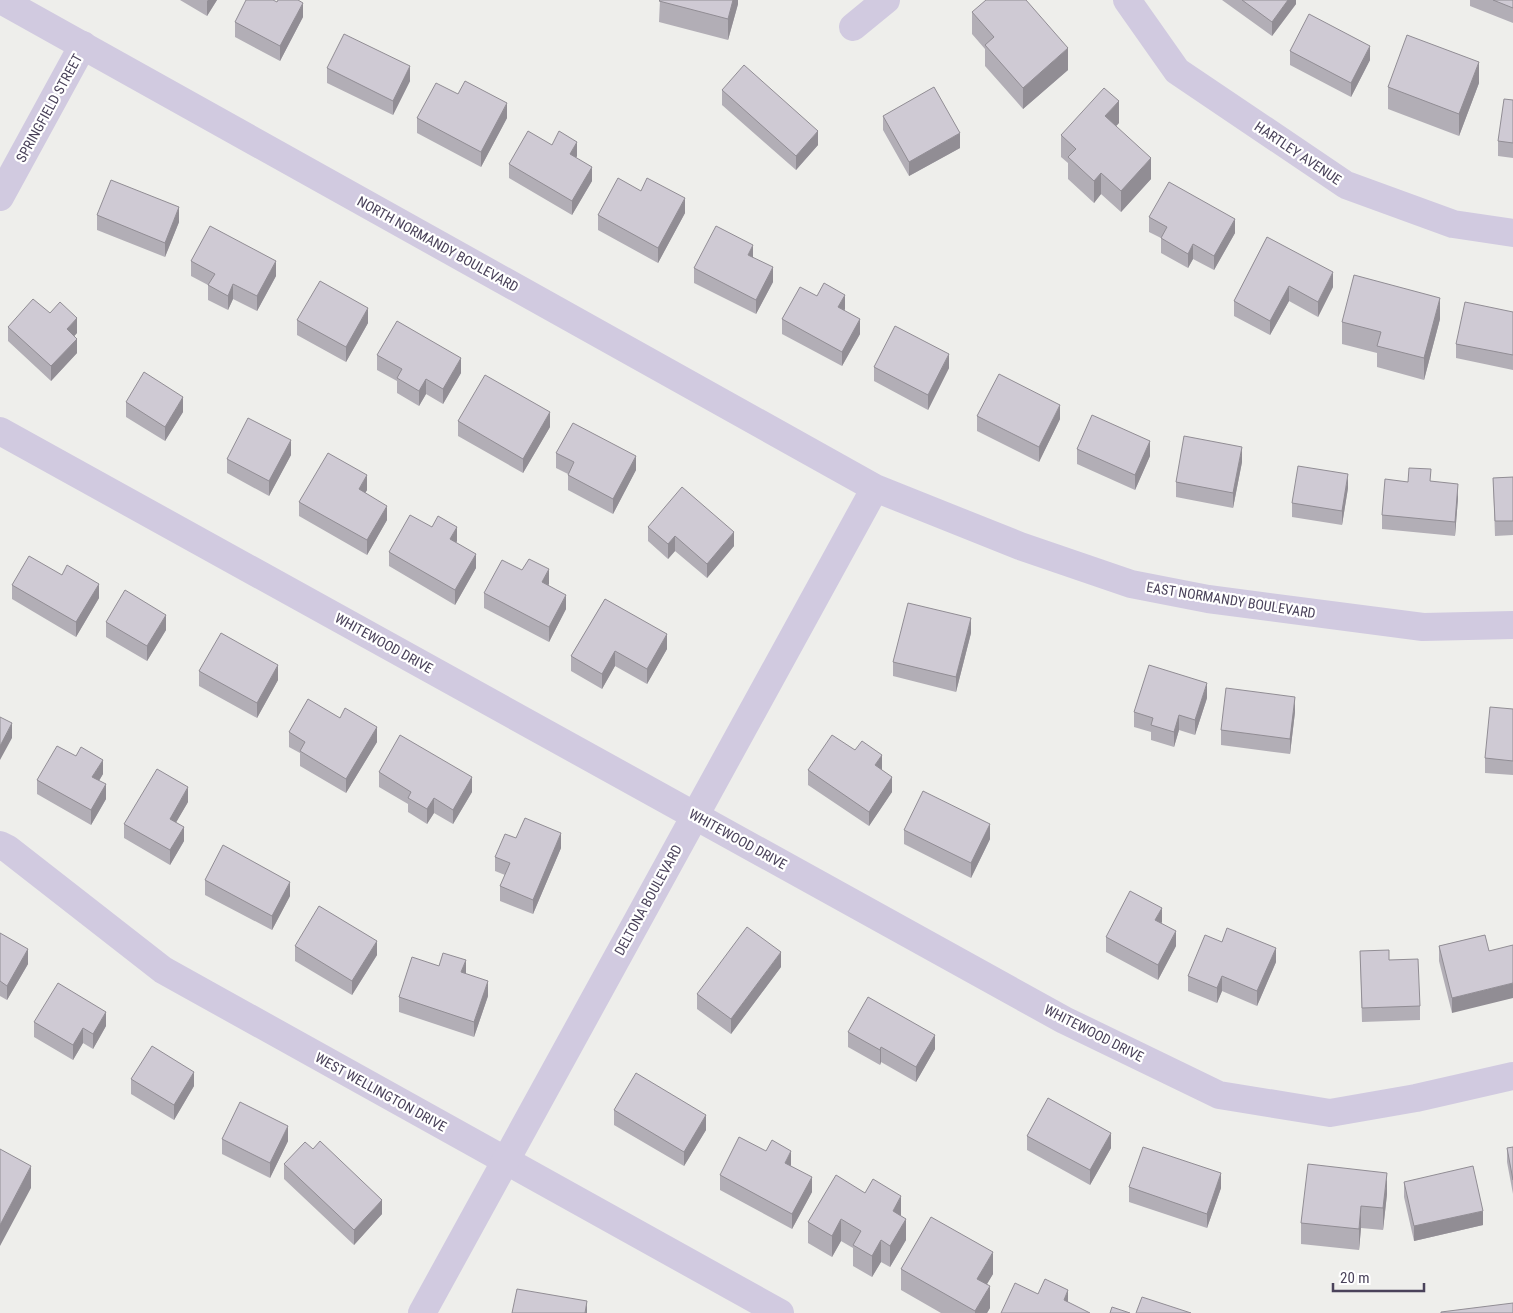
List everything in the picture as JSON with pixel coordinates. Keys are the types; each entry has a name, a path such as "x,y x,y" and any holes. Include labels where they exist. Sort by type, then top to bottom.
{"street":[{"name":"NORTH NORMANDY BOULEVARD","path":"1,0 875,488"},
{"path":"853,27 886,0"},
{"name":"HARTLEY AVENUE","path":"1127,0 1177,71 1346,185 1453,224 1513,233"},
{"name":"SPRINGFIELD STREET","path":"0,197 83,45"},
{"name":"WHITEWOOD DRIVE","path":"0,431 1064,1020 1219,1095 1330,1114 1416,1098 1513,1076"},
{"name":"EAST NORMANDY BOULEVARD","path":"875,488 1020,546 1130,584 1208,599 1423,627 1513,625"},
{"name":"DELTONA BOULEVARD","path":"422,1313 875,488"},
{"name":"WEST WELLINGTON DRIVE","path":"0,845 163,970 780,1313"}],"building":[{"path":"246,0 273,0 277,2 278,0 298,0 303,3 280,46 235,22"},
{"path":"660,0 733,0 728,19"},
{"path":"986,0 1026,0 1068,48 1023,88 985,45 994,37 972,12"},
{"path":"1242,0 1288,0 1272,22"},
{"path":"1493,0 1513,0 1513,8"},
{"path":"1309,14 1370,46 1351,83 1290,51"},
{"path":"344,34 410,66 393,101 327,68"},
{"path":"1407,35 1479,62 1459,114 1388,87"},
{"path":"744,65 818,131 796,156 722,90"},
{"path":"465,81 507,103 481,152 417,118 436,83 458,94"},
{"path":"934,87 960,133 909,162 883,116"},
{"path":"1104,88 1119,101 1105,116 1151,158 1121,191 1101,173 1094,181 1068,157 1076,149 1061,135"},
{"path":"1504,99 1513,100 1513,143 1498,141"},
{"path":"528,131 552,145 559,131 577,142 570,154 592,167 572,201 509,164"},
{"path":"618,178 641,191 647,178 685,198 658,248 598,215"},
{"path":"111,180 179,207 165,243 97,215"},
{"path":"1169,182 1235,219 1214,256 1193,244 1188,254 1161,238 1167,227 1149,217"},
{"path":"210,226 276,261 257,296 233,284 228,296 208,285 215,274 191,261"},
{"path":"716,226 753,245 748,255 773,267 756,300 694,268"},
{"path":"1267,237 1333,272 1318,302 1289,286 1270,321 1234,301"},
{"path":"1354,275 1440,298 1424,358 1377,346 1381,332 1342,322"},
{"path":"320,281 368,308 346,347 297,320"},
{"path":"824,283 845,295 838,307 860,319 842,352 782,319 800,287 817,296"},
{"path":"33,299 50,313 60,302 77,318 67,329 77,339 51,366 8,327"},
{"path":"1465,302 1513,312 1513,355 1456,344"},
{"path":"397,321 461,358 443,389 426,379 419,391 397,378 402,369 377,355"},
{"path":"895,326 949,354 928,395 874,367"},
{"path":"144,372 183,397 165,427 126,402"},
{"path":"999,374 1060,405 1039,447 977,416"},
{"path":"485,375 550,412 523,459 458,421"},
{"path":"1092,415 1150,441 1135,475 1077,449"},
{"path":"248,418 291,440 269,481 227,459"},
{"path":"573,423 636,456 613,499 568,475 574,462 556,453"},
{"path":"1184,436 1242,447 1233,493 1176,482"},
{"path":"328,453 367,475 359,489 387,506 367,540 299,502"},
{"path":"1298,466 1348,474 1342,511 1292,503"},
{"path":"1409,468 1431,469 1430,481 1458,484 1455,522 1382,515 1385,479 1408,482"},
{"path":"1513,477 1513,521 1495,521 1493,478"},
{"path":"682,487 734,532 707,564 675,536 668,544 648,527"},
{"path":"410,515 432,527 438,516 457,527 450,539 476,554 455,590 389,552"},
{"path":"29,556 62,575 67,565 99,584 76,622 12,585"},
{"path":"529,559 549,569 542,582 566,595 549,627 484,593 502,560 522,570"},
{"path":"125,590 166,615 147,646 106,622"},
{"path":"605,599 667,634 647,669 615,651 602,674 571,656"},
{"path":"908,603 971,618 956,677 893,662"},
{"path":"221,633 278,665 257,703 199,671"},
{"path":"1149,665 1207,683 1195,720 1179,715 1174,732 1151,725 1153,718 1134,712"},
{"path":"1226,688 1295,697 1290,739 1221,730"},
{"path":"308,699 340,718 345,708 377,727 346,779 300,751 305,742 289,732"},
{"path":"1490,707 1513,709 1513,761 1485,758"},
{"path":"0,717 12,723 0,746"},
{"path":"400,735 472,777 453,810 434,798 427,809 408,798 411,792 379,772"},
{"path":"832,735 855,750 862,741 882,755 875,765 892,777 869,812 808,770"},
{"path":"57,746 76,756 81,747 103,760 92,777 106,784 91,810 37,780"},
{"path":"157,769 188,787 170,819 184,827 170,850 124,824"},
{"path":"923,791 990,824 971,863 904,830"},
{"path":"525,818 561,833 533,900 500,886 510,863 495,857 505,834 516,838"},
{"path":"223,845 290,882 272,916 205,880"},
{"path":"1130,891 1162,908 1155,920 1176,931 1158,965 1106,937"},
{"path":"319,906 377,941 352,981 295,946"},
{"path":"747,927 781,952 731,1019 697,994"},
{"path":"1227,928 1276,948 1257,991 1222,976 1217,988 1188,976 1205,935 1222,942"},
{"path":"0,933 28,949 7,986 0,981"},
{"path":"1485,935 1489,951 1513,945 1513,983 1452,998 1439,946"},
{"path":"1389,950 1389,960 1418,959 1420,1006 1362,1008 1360,951"},
{"path":"443,953 466,960 461,972 488,981 474,1022 399,997 412,957 439,966"},
{"path":"58,983 106,1012 93,1034 83,1028 73,1045 34,1022"},
{"path":"868,997 935,1035 916,1067 881,1047 880,1050 848,1032"},
{"path":"152,1046 194,1072 174,1105 131,1079"},
{"path":"636,1073 706,1115 684,1152 614,1110"},
{"path":"1048,1098 1111,1133 1090,1170 1027,1136"},
{"path":"240,1102 288,1126 270,1163 222,1139"},
{"path":"739,1137 766,1151 772,1140 791,1151 785,1163 812,1177 792,1214 720,1175"},
{"path":"320,1141 382,1200 354,1230 284,1164 305,1142 313,1149"},
{"path":"1143,1147 1221,1173 1207,1214 1129,1187"},
{"path":"1513,1147 1513,1180 1507,1148"},
{"path":"0,1149 31,1166 0,1225"},
{"path":"1308,1164 1387,1173 1383,1208 1361,1206 1359,1229 1301,1223"},
{"path":"1473,1166 1483,1211 1414,1226 1404,1182"},
{"path":"836,1175 865,1193 873,1179 901,1196 893,1211 906,1219 890,1246 881,1240 872,1256 853,1245 861,1231 841,1219 832,1236 808,1222"},
{"path":"931,1217 993,1252 977,1279 990,1286 975,1311 901,1269"},
{"path":"1045,1279 1068,1290 1064,1300 1090,1313 1001,1313 1015,1283 1038,1294"},
{"path":"517,1289 587,1301 585,1313 512,1313"},
{"path":"1142,1297 1191,1313 1136,1313"},
{"path":"1513,1303 1513,1313 1441,1313 1441,1312"},
{"path":"1112,1307 1130,1313 1110,1313"}]}
